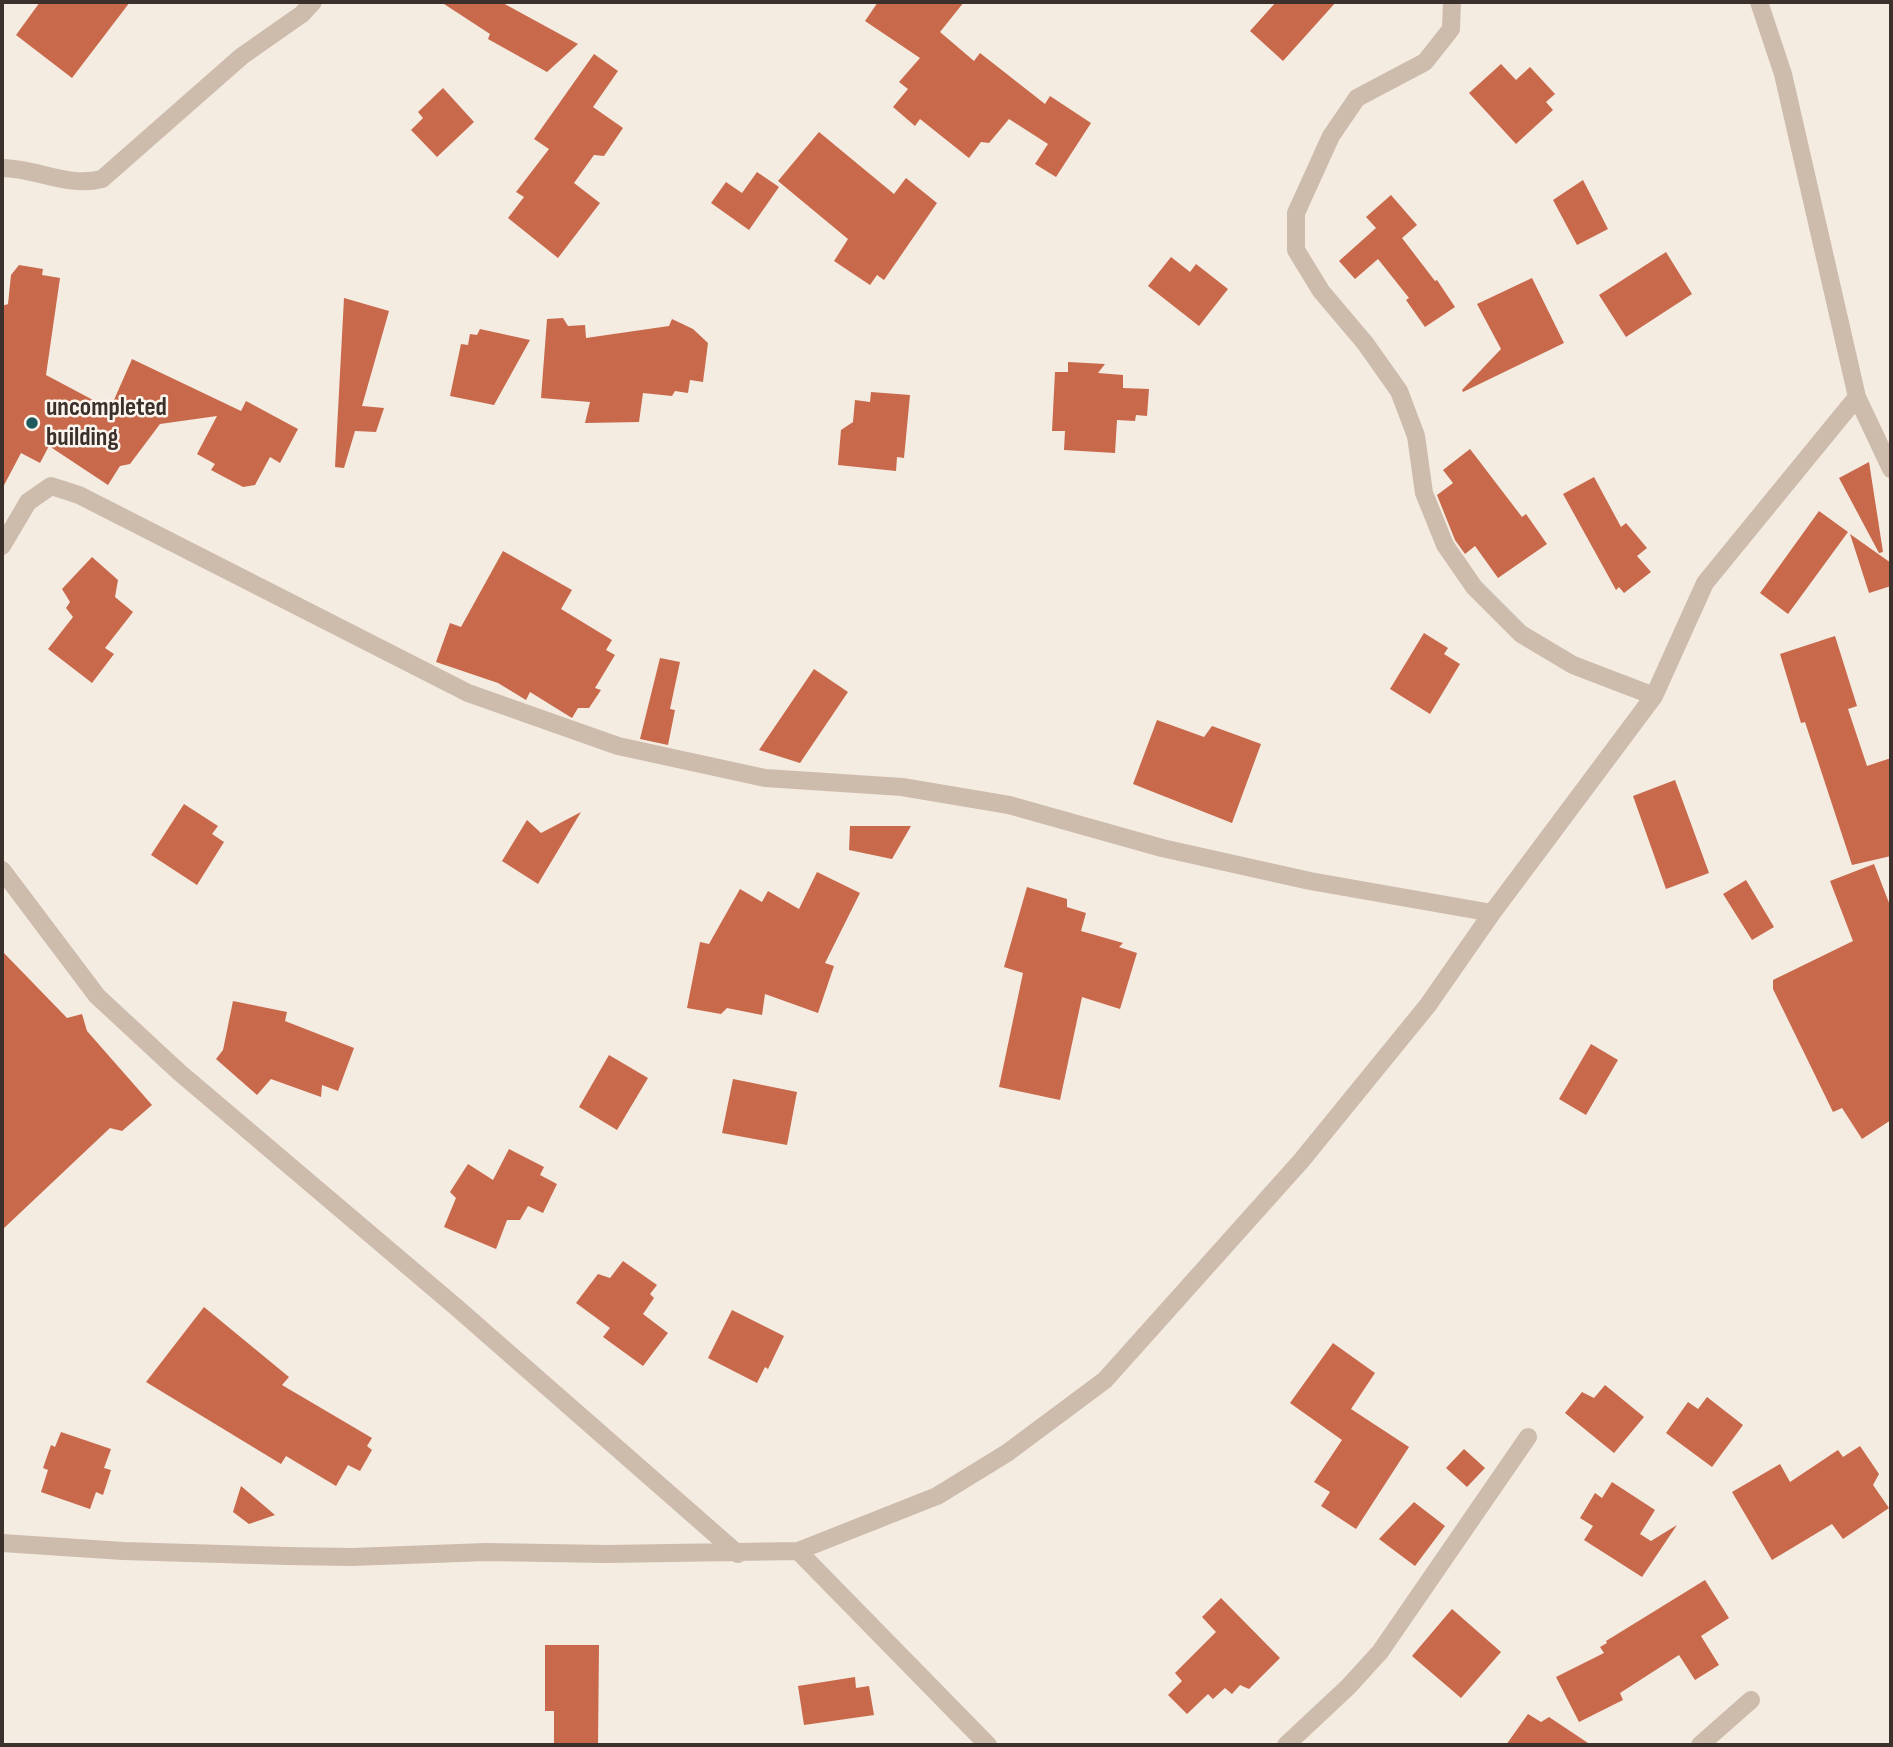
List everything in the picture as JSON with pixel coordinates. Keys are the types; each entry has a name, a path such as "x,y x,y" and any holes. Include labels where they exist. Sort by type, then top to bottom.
{"street":[{"path":"2,168 18,168 71,181 89,182 102,179 242,56 302,14 313,2"},
{"path":"1452,2 1451,29 1425,62 1357,97 1331,136 1296,213 1296,250 1321,291 1366,343 1399,391 1416,436 1424,493 1445,545 1474,587 1521,634 1573,665 1654,696"},
{"path":"1759,2 1783,74 1857,397 1891,469"},
{"path":"2,1543 123,1551 352,1557 486,1552 738,1554 798,1551 937,1496 1007,1453 1105,1380 1301,1161 1428,1004 1492,913 1654,696 1705,583 1857,397"},
{"path":"2,546 28,502 51,486 79,495 468,692 618,746 765,778 902,787 1009,805 1162,848 1269,872 1492,913"},
{"path":"2,870 97,996 179,1072 446,1298 738,1554"},
{"path":"1286,1745 1380,1652 1528,1437"},
{"path":"798,1551 988,1745"},
{"path":"1700,1745 1751,1700"}],"building":[{"path":"40,2 130,2 72,78 16,35"},
{"path":"441,2 501,2 578,44 547,72 488,39 490,34"},
{"path":"878,2 964,2 940,32 974,61 980,53 1045,104 1050,96 1091,123 1056,177 1035,164 1048,144 1009,119 989,143 981,142 969,158 920,119 915,126 893,107 908,89 899,82 920,58 865,21"},
{"path":"1276,2 1336,2 1283,61 1250,31"},
{"path":"594,54 618,71 593,107 623,128 604,156 594,155 574,183 600,203 558,258 508,218 524,197 516,192 549,149 534,139"},
{"path":"1501,64 1516,80 1530,67 1555,94 1546,102 1553,110 1516,144 1469,93"},
{"path":"443,88 474,122 437,157 411,130 423,118 418,112"},
{"path":"819,132 894,194 906,178 937,203 884,280 877,275 870,285 834,261 848,239 778,181"},
{"path":"757,172 779,187 749,230 711,203 726,182 742,193"},
{"path":"1583,180 1608,229 1577,245 1553,200"},
{"path":"1391,195 1417,225 1402,238 1435,281 1437,280 1455,307 1425,327 1406,300 1409,298 1378,259 1355,279 1339,261 1376,228 1366,217"},
{"path":"1666,252 1692,294 1626,337 1599,295"},
{"path":"1171,257 1190,272 1196,264 1228,289 1199,326 1148,286"},
{"path":"19,265 43,269 42,275 60,278 46,375 110,409 132,359 241,411 246,401 298,429 280,463 270,457 255,485 243,487 211,470 215,464 197,454 217,416 160,424 130,464 120,466 108,485 49,446 40,463 21,453 2,489 2,306 8,304 11,275"},
{"path":"1532,278 1564,343 1463,392 1501,349 1477,304"},
{"path":"344,298 389,311 362,406 384,408 376,432 355,431 344,468 335,467"},
{"path":"563,318 568,326 585,325 586,338 669,326 672,319 693,329 708,343 703,382 690,380 688,393 675,391 672,396 643,393 639,422 585,423 590,402 541,398 547,319"},
{"path":"480,329 530,340 494,405 450,396 461,344 468,345 470,334 477,335"},
{"path":"1068,362 1105,364 1098,373 1123,375 1123,388 1149,389 1147,416 1136,415 1135,421 1117,420 1115,453 1064,450 1065,431 1052,431 1055,372 1068,372"},
{"path":"871,392 910,395 904,458 897,457 896,471 838,465 841,430 853,422 855,400 870,402"},
{"path":"1470,449 1522,517 1526,514 1547,544 1498,578 1475,546 1465,554 1455,540 1437,495 1453,483 1443,470"},
{"path":"1869,462 1883,552 1879,553 1839,478"},
{"path":"1594,477 1621,527 1626,523 1647,548 1637,556 1651,572 1624,593 1619,587 1616,590 1563,494"},
{"path":"1819,511 1848,532 1788,614 1760,593"},
{"path":"1850,534 1891,563 1891,586 1869,593"},
{"path":"503,551 572,590 561,609 612,640 606,650 615,655 595,688 601,690 589,708 578,708 572,718 530,692 526,700 498,683 436,662 450,623 461,627"},
{"path":"92,557 118,580 115,597 133,612 105,648 114,654 92,683 48,649 73,617 66,608 70,602 62,589"},
{"path":"1424,633 1448,648 1444,654 1460,664 1430,714 1390,689"},
{"path":"1835,636 1857,706 1848,709 1867,766 1891,758 1891,856 1852,865 1805,722 1801,723 1780,654"},
{"path":"660,658 680,662 670,709 675,710 668,745 640,739"},
{"path":"814,669 848,692 800,763 759,750"},
{"path":"1157,720 1204,737 1212,726 1261,744 1232,823 1133,784"},
{"path":"1675,780 1709,873 1666,889 1633,796"},
{"path":"184,804 218,826 212,834 224,842 197,885 151,855"},
{"path":"581,812 538,884 502,861 527,820 541,833"},
{"path":"850,826 911,826 892,859 849,850"},
{"path":"1874,864 1891,908 1891,1120 1862,1139 1842,1108 1833,1112 1773,989 1773,980 1853,941 1830,881"},
{"path":"817,872 860,893 825,963 834,966 818,1013 765,994 762,1015 727,1008 721,1014 687,1008 700,942 709,944 740,889 762,902 768,891 799,909"},
{"path":"1746,880 1774,927 1752,940 1723,894"},
{"path":"1027,887 1067,899 1067,907 1086,913 1081,931 1123,943 1119,947 1137,953 1120,1009 1082,997 1060,1100 999,1087 1023,973 1004,967"},
{"path":"2,951 67,1018 82,1014 87,1031 152,1105 122,1131 110,1128 2,1230"},
{"path":"233,1001 287,1012 285,1021 354,1048 338,1091 322,1085 321,1097 271,1079 257,1095 216,1059 223,1050"},
{"path":"1591,1044 1618,1060 1586,1115 1559,1099"},
{"path":"609,1055 648,1078 617,1130 579,1107"},
{"path":"733,1079 797,1092 787,1145 722,1133"},
{"path":"509,1149 544,1167 540,1175 557,1184 543,1213 528,1206 520,1220 507,1220 496,1249 444,1227 456,1198 450,1192 468,1164 493,1180"},
{"path":"623,1261 657,1285 650,1294 654,1298 643,1314 668,1333 643,1366 603,1337 610,1328 576,1303 598,1274 610,1278"},
{"path":"204,1307 289,1377 282,1385 372,1438 367,1446 372,1450 360,1471 348,1465 336,1486 286,1456 281,1464 146,1382"},
{"path":"732,1310 784,1336 768,1369 765,1367 757,1383 708,1358"},
{"path":"1333,1343 1375,1373 1351,1409 1409,1447 1356,1529 1321,1506 1330,1492 1314,1482 1342,1440 1290,1403"},
{"path":"1605,1385 1644,1417 1614,1453 1565,1413 1582,1392 1594,1398"},
{"path":"1707,1397 1743,1425 1712,1467 1666,1433 1688,1402 1698,1409"},
{"path":"61,1432 111,1449 104,1468 111,1470 103,1495 96,1492 90,1509 41,1492 48,1470 43,1468 51,1445 55,1447"},
{"path":"1860,1446 1879,1474 1873,1485 1889,1508 1843,1539 1832,1524 1772,1560 1732,1492 1780,1464 1790,1482 1838,1450 1843,1457"},
{"path":"1464,1449 1485,1468 1467,1487 1446,1468"},
{"path":"1612,1482 1655,1510 1640,1534 1651,1541 1677,1525 1642,1577 1584,1540 1593,1526 1580,1518 1595,1493 1602,1498"},
{"path":"241,1486 275,1515 249,1524 233,1512"},
{"path":"1414,1502 1445,1526 1415,1566 1379,1539"},
{"path":"1705,1580 1729,1618 1701,1636 1719,1665 1695,1680 1679,1655 1620,1693 1623,1700 1579,1722 1556,1677 1604,1653 1600,1647 1607,1643 1606,1641"},
{"path":"1221,1598 1280,1658 1249,1689 1240,1685 1232,1694 1225,1688 1213,1699 1208,1694 1187,1714 1168,1695 1182,1681 1175,1673 1216,1632 1202,1617"},
{"path":"1452,1609 1501,1652 1461,1698 1412,1656"},
{"path":"545,1645 599,1645 598,1745 554,1745 554,1711 545,1711"},
{"path":"855,1677 856,1688 869,1686 874,1715 804,1725 798,1686"},
{"path":"1528,1714 1541,1722 1549,1717 1591,1745 1506,1745"}],"place":[{"name":"uncompleted building","path":"32,423"}]}
